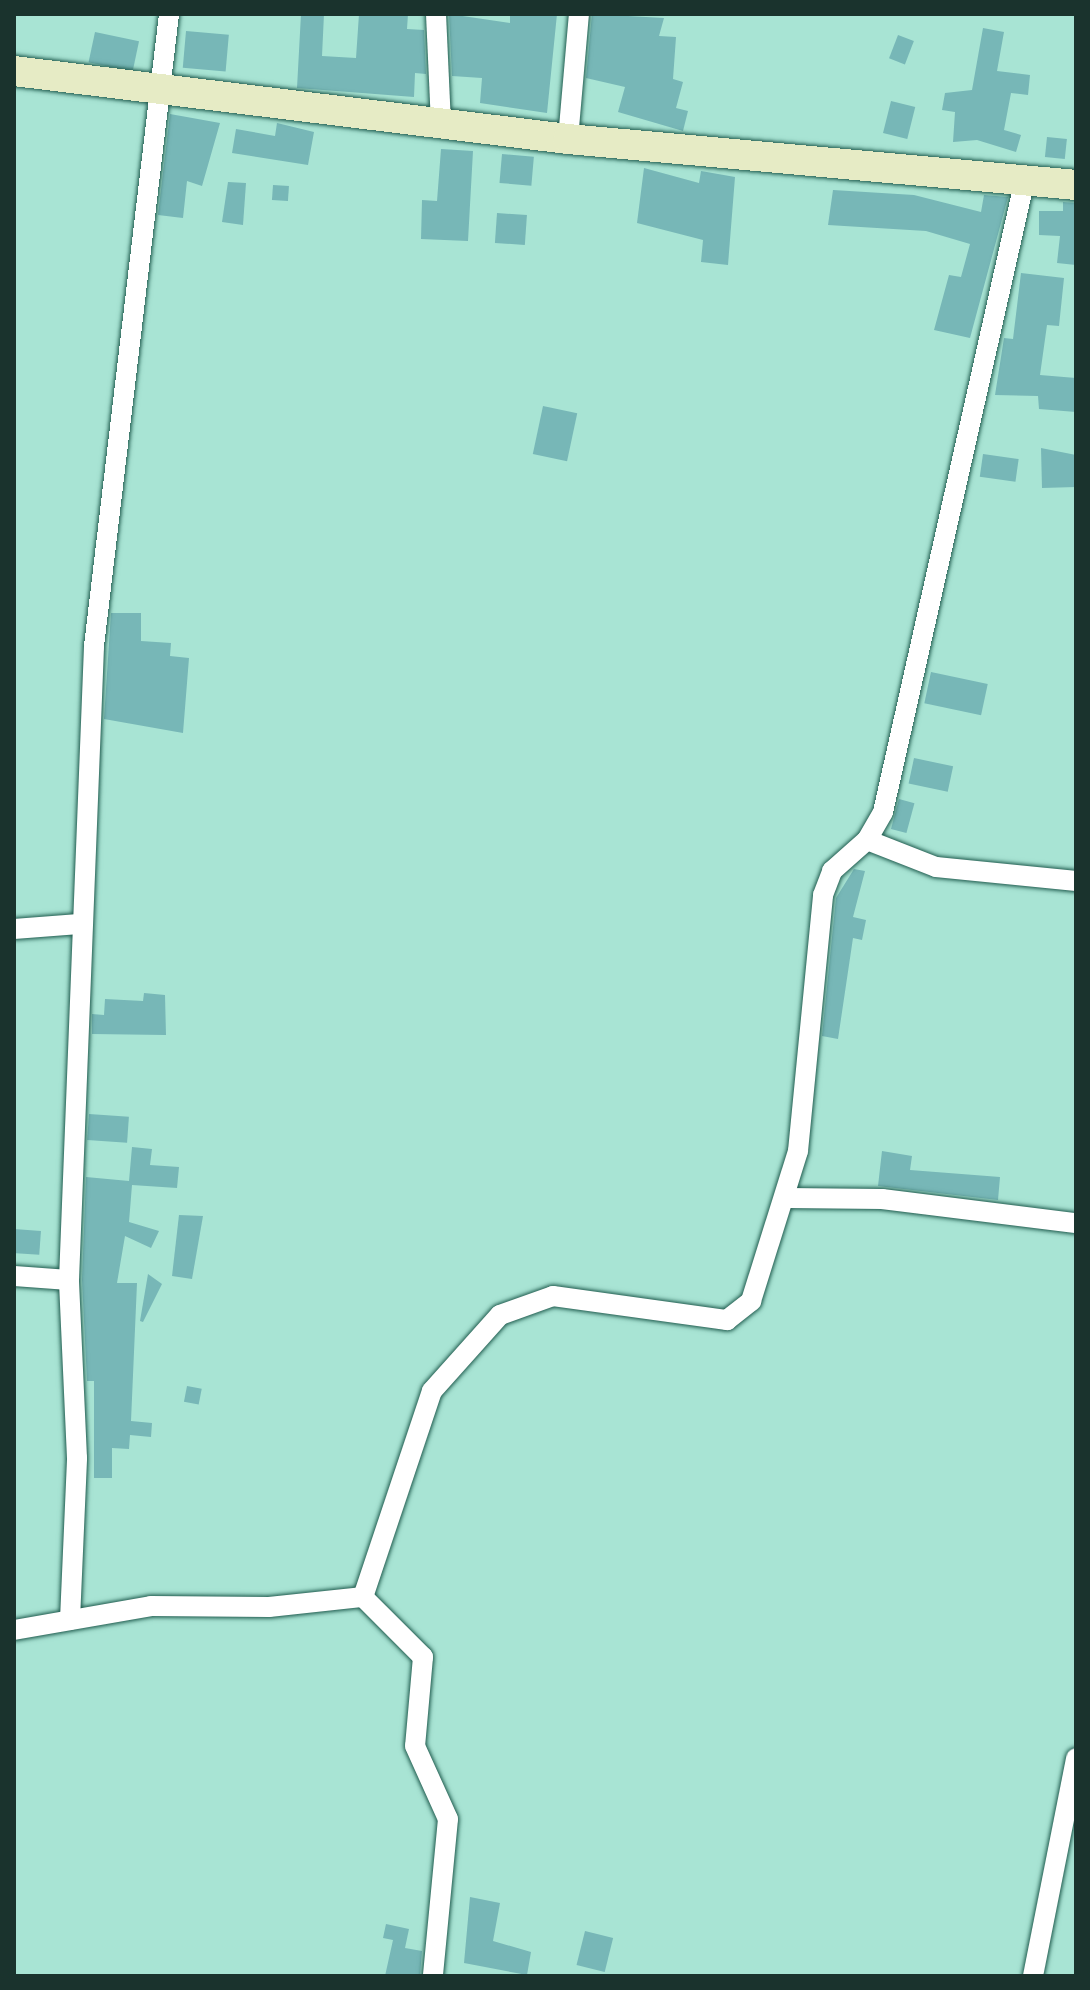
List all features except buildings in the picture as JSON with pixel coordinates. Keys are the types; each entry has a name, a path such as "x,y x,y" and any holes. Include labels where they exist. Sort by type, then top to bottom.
{"street":[{"path":"70,1620 77,1458 69,1280 79,924 94,646 169,14"},
{"path":"436,14 441,124"},
{"path":"568,139 579,14"},
{"path":"14,71 568,139 1076,185"},
{"path":"363,1597 432,1391 480,1333 521,1302 544,1297 700,1320 739,1316 751,1301 787,1198 798,1151 823,895 842,859 867,840 883,812 926,649 1025,179"},
{"path":"867,840 936,867 1076,881"},
{"path":"14,929 79,924"},
{"path":"787,1198 917,1202 1076,1223"},
{"path":"14,1276 69,1280"},
{"path":"14,1630 151,1606 269,1607 363,1597"},
{"path":"363,1597 423,1657 415,1746 448,1819 433,1976"},
{"path":"1033,1976 1076,1758"}]}
